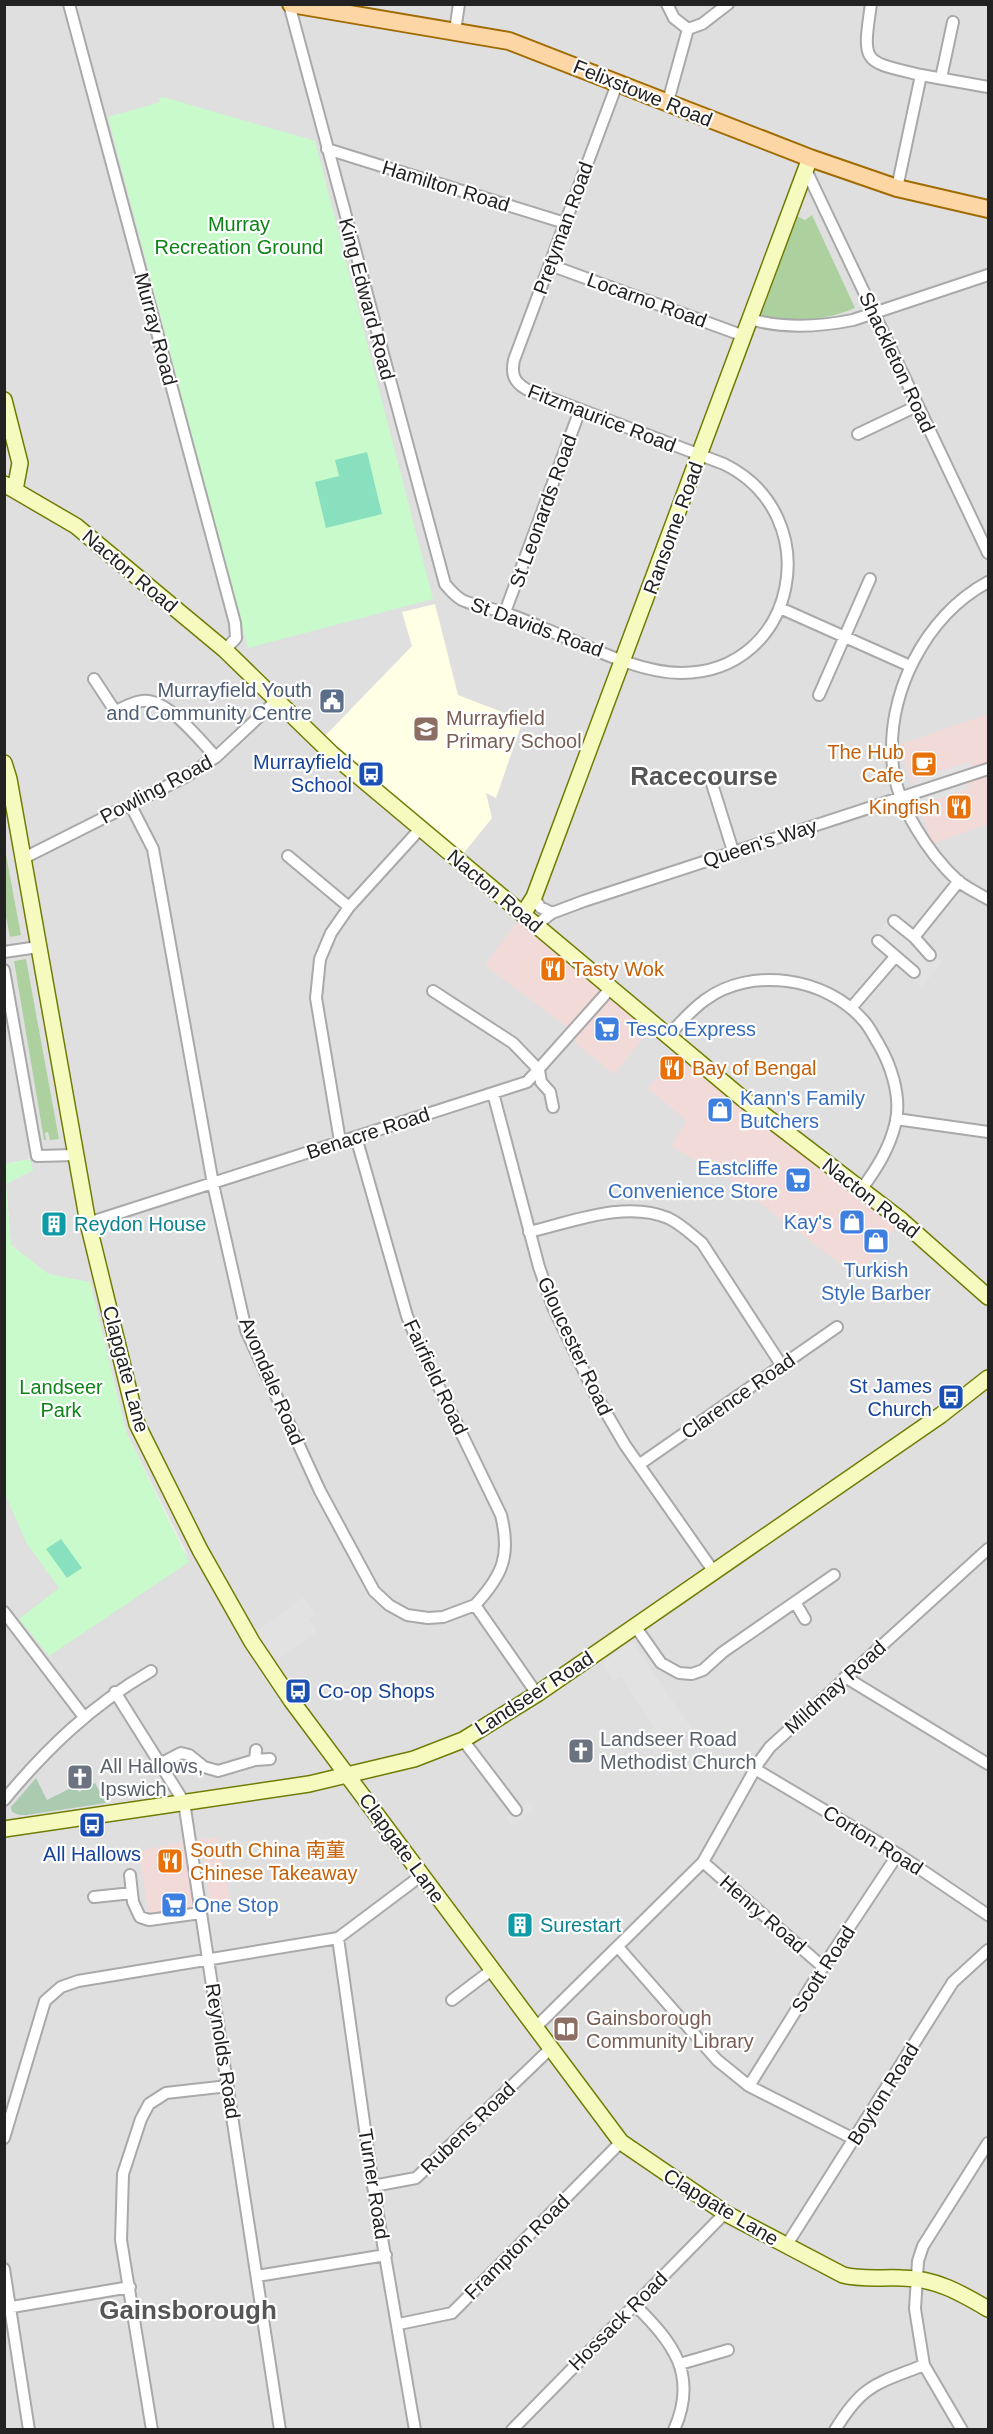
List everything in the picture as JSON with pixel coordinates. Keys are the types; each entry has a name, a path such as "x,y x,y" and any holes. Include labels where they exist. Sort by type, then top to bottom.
{"main road":[{"name":"Felixstowe Road","path":"290,4 509,41 808,164 897,188 988,208"}],"street":[{"name":"Murray Road","path":"69,4 235,623 236,638 225,650"},
{"name":"King Edward Road","path":"290,4 440,570 452,592"},
{"path":"455,31 459,4"},
{"path":"667,4 674,18 688,29"},
{"path":"688,29 702,24 728,4"},
{"path":"870,4 866,40 868,54 879,65 988,87"},
{"path":"941,78 953,22"},
{"path":"667,105 688,29"},
{"path":"897,188 921,75"},
{"name":"Pretyman Road","path":"512,372 514,360 617,84"},
{"name":"Hamilton Road","path":"327,150 565,223"},
{"name":"Shackleton Road","path":"808,164 873,313 988,553"},
{"name":"Ransome Road","path":"523,914 534,897 808,164"},
{"name":"Locarno Road","path":"550,265 744,336"},
{"path":"750,319 793,327 853,320 988,275"},
{"name":"Fitzmaurice Road","path":"512,372 515,380 526,389 742,473 765,496 779,519 788,553 784,594 780,608"},
{"path":"4,400 20,462 10,487"},
{"path":"858,434 917,406"},
{"name":"St Leonards Road","path":"505,612 580,410"},
{"name":"Nacton Road","path":"10,487 76,526 225,650 332,754 742,1098 901,1220 988,1297"},
{"path":"819,695 870,579"},
{"path":"988,582 953,607 929,635 910,666 898,704 893,731 893,768 900,798 932,852 959,881 988,899"},
{"name":"St Davids Road","path":"452,592 462,600 505,612 624,660 661,671 682,673 710,668 730,661 748,649 765,632 780,608"},
{"path":"780,608 910,666"},
{"path":"94,679 115,711 142,700 157,702 170,710 216,757"},
{"name":"Powling Road","path":"22,859 185,777 216,757 277,700"},
{"name":"Clapgate Lane","path":"4,763 9,779 88,1223 137,1424 200,1550 252,1642 291,1700 621,2142 725,2213 786,2246 850,2276 916,2279 954,2289 988,2308"},
{"name":"Queen's Way","path":"536,925 552,913 733,851 988,769"},
{"path":"712,784 733,851"},
{"name":"Avondale Road","path":"130,804 153,849 213,1184 246,1330 320,1491 374,1591 389,1605 407,1615 443,1617 475,1605"},
{"path":"340,1142 316,998 320,959 331,933 349,908 420,828"},
{"path":"288,856 349,908"},
{"path":"914,937 959,881"},
{"path":"534,897 540,907 552,913"},
{"path":"894,921 914,937 930,955"},
{"path":"878,941 914,972"},
{"path":"4,952 38,947"},
{"path":"851,1008 895,957"},
{"path":"4,970 37,1156 76,1155"},
{"path":"669,1035 706,999 722,990 752,982 794,982 825,992 851,1008 865,1021 888,1062 895,1092 896,1119 885,1154 861,1190"},
{"name":"Benacre Road","path":"88,1223 527,1082 611,988"},
{"path":"433,991 513,1043 539,1070 541,1082 550,1092 553,1107"},
{"name":"Gloucester Road","path":"493,1094 539,1267 576,1357 610,1421 714,1572"},
{"path":"896,1119 988,1132"},
{"name":"Fairfield Road","path":"356,1137 407,1316 421,1350 501,1515 506,1535 506,1556 491,1588 475,1605"},
{"path":"529,1232 621,1211 643,1212 667,1218 687,1229 702,1243 782,1366"},
{"name":"Clarence Road","path":"640,1464 837,1328"},
{"name":"Landseer Road","path":"4,1829 309,1784 349,1776 414,1758 463,1740 537,1694 714,1572 941,1415 988,1377"},
{"name":"Mildmay Road","path":"536,2027 703,1862 755,1769 770,1747 988,1550"},
{"path":"635,1626 668,1669 692,1674 703,1670 723,1652 834,1575"},
{"path":"795,1602 805,1619"},
{"path":"475,1605 537,1694"},
{"path":"4,1612 84,1717"},
{"path":"4,1800 44,1754 84,1717 115,1692 151,1671"},
{"path":"845,1677 988,1764"},
{"name":"Reynolds Road","path":"115,1692 184,1802 280,2430"},
{"path":"463,1740 516,1810"},
{"path":"160,1764 180,1753 189,1755 204,1767 218,1771 255,1755 270,1759"},
{"name":"Corton Road","path":"755,1769 898,1854 988,1914"},
{"name":"Scott Road","path":"749,2086 823,1967 898,1854"},
{"name":"Henry Road","path":"703,1862 823,1967"},
{"path":"130,1875 136,1911 140,1917 149,1920 201,1913"},
{"path":"4,2138 45,2001 61,1988 78,1981 338,1938 422,1875"},
{"path":"94,1897 132,1893"},
{"name":"Turner Road","path":"338,1938 373,2186 399,2324 415,2430"},
{"path":"618,1947 717,2060 749,2086 854,2139"},
{"name":"Boyton Road","path":"786,2246 953,1982 988,1950"},
{"path":"452,2000 493,1970"},
{"name":"Rubens Road","path":"373,2186 416,2178 551,2048"},
{"path":"152,2430 121,2240 123,2174 141,2119 149,2104 165,2093 228,2085"},
{"name":"Frampton Road","path":"399,2324 452,2313 621,2142"},
{"path":"962,2430 924,2365 915,2309 916,2279 923,2246 988,2143"},
{"name":"Hossack Road","path":"512,2430 725,2213"},
{"path":"257,2276 386,2255"},
{"path":"4,2269 7,2308 29,2430"},
{"path":"7,2308 130,2287"},
{"path":"635,2304 671,2344 680,2364 682,2400 674,2430"},
{"path":"680,2364 728,2350"},
{"path":"835,2430 861,2394 873,2386 924,2365"}],"shaded area":[{"path":"5,5 988,5 988,2429 5,2429 5,1494 187,1554 126,1432 90,1283 48,1274 11,1245 6,1184 30,1159 5,1164"},
{"name":"Murrayfield Primary School","path":"435,604 458,695 523,720 496,798 486,793 492,818 463,854 324,737 412,646 402,612"},
{"path":"988,714 988,824 932,844 899,745"},
{"path":"971,761 970,769 913,788 915,779"},
{"path":"969,779 967,789 917,806 918,795"},
{"path":"523,914 655,1024 614,1074 578,1045 567,1027 485,965"},
{"path":"890,917 943,961 922,987 869,943"},
{"path":"683,1048 901,1220 858,1277 717,1170 712,1170 671,1146 687,1121 648,1088"},
{"path":"304,1597 316,1614 309,1619 317,1632 276,1661 255,1632"},
{"path":"632,1641 691,1728 656,1756 644,1737 655,1727 620,1677 614,1681 602,1663"},
{"path":"36,1778 47,1800 75,1786 79,1792 95,1783 106,1803 26,1815 12,1812 11,1807"},
{"path":"528,1801 534,1809 512,1826 506,1818"},
{"path":"217,1837 232,1908 212,1911 199,1840"},
{"path":"185,1842 193,1910 149,1916 139,1853"}],"green space":[{"name":"Murray Recreation Ground","path":"163,97 315,141 433,599 248,648 108,117 160,102 159,98"},
{"path":"812,215 855,308 832,316 809,319 760,318 797,216 805,220"},
{"path":"367,452 382,514 326,528 315,482 339,476 335,460"},
{"path":"4,844 21,935 10,937 5,912"},
{"path":"26,959 59,1139 50,1140 48,1132 45,1133 46,1140 44,1140 14,961"},
{"name":"Landseer Park","path":"30,1159 33,1170 6,1184 11,1245 48,1274 90,1282 126,1432 189,1562 49,1656 19,1619 59,1588 27,1544 5,1494 5,1164"},
{"path":"61,1539 82,1568 67,1578 46,1549"}],"place":[{"name":"Murrayfield Youth and Community Centre","path":"332,701"},
{"name":"Murrayfield Primary School","path":"426,729"},
{"name":"The Hub Cafe","path":"924,764"},
{"name":"Murrayfield School","path":"371,774"},
{"name":"Kingfish","path":"959,807"},
{"name":"Tasty Wok","path":"553,969"},
{"name":"Tesco Express","path":"607,1029"},
{"name":"Bay of Bengal","path":"672,1068"},
{"name":"Kann's Family Butchers","path":"720,1110"},
{"name":"Eastcliffe Convenience Store","path":"798,1180"},
{"name":"Kay's","path":"852,1222"},
{"name":"Reydon House","path":"54,1224"},
{"name":"Turkish Style Barber","path":"876,1241"},
{"name":"St James Church","path":"951,1397"},
{"name":"Co-op Shops","path":"298,1691"},
{"name":"Landseer Road Methodist Church","path":"581,1751"},
{"name":"All Hallows, Ipswich","path":"80,1777"},
{"name":"All Hallows","path":"92,1825"},
{"name":"South China 南菫 Chinese Takeaway","path":"170,1861"},
{"name":"One Stop","path":"174,1905"},
{"name":"Surestart","path":"520,1925"},
{"name":"Gainsborough Community Library","path":"566,2029"}],"district":[{"name":"Racecourse","path":"704,776"},
{"name":"Gainsborough","path":"188,2310"}]}
